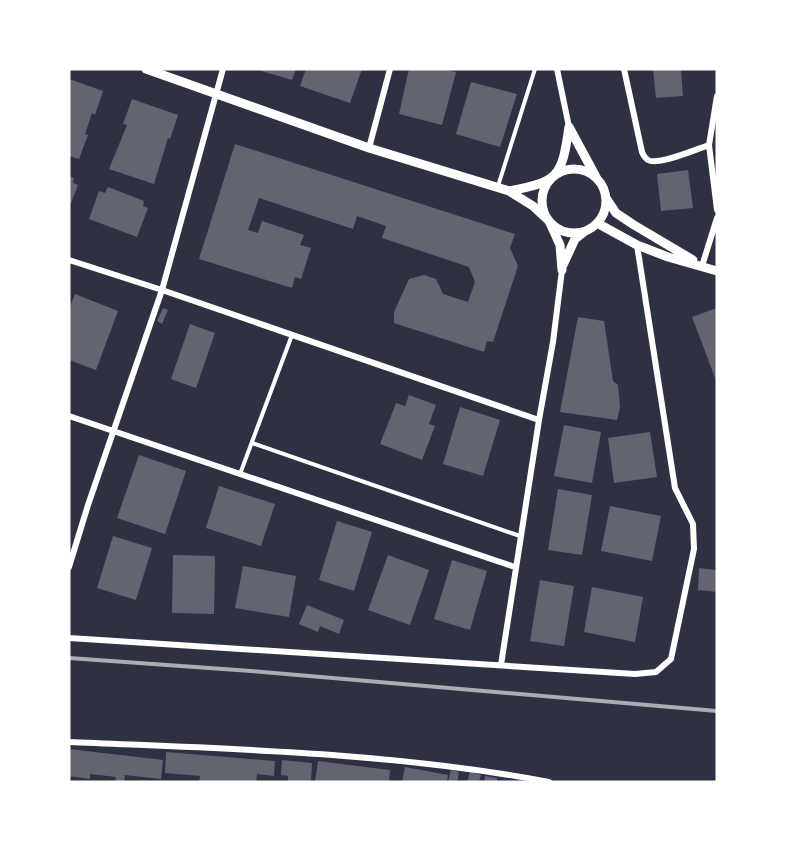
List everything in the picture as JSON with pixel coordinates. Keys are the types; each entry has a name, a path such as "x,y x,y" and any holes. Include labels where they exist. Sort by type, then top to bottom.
{"main road":[{"path":"146,69 369,148 509,191 533,206 557,228 578,233 588,230"},
{"path":"562,270 560,245 544,212 542,201 544,190 557,174 564,159 569,127"},
{"path":"562,270 574,239 597,223 606,208 603,188 569,127"},
{"path":"509,191 542,184 567,170 578,170 597,179"},
{"path":"606,198 616,213 702,266"},
{"path":"597,223 637,245 668,257 717,271"}],"street":[{"path":"69,567 162,290 223,69"},
{"path":"369,148 390,69"},
{"path":"557,69 569,127"},
{"path":"624,69 642,152 647,159 653,161 666,159 709,145"},
{"path":"717,96 709,145 717,210"},
{"path":"702,266 717,218"},
{"path":"69,638 635,674 656,672 670,659 694,549 693,524 675,488 637,245"},
{"path":"69,260 292,334 539,420"},
{"path":"501,665 539,420 554,342 562,270"},
{"path":"69,417 515,567"},
{"path":"69,742 268,751 388,760 505,774 549,782"},
{"path":"503,782 505,774"}],"lane":[{"path":"498,187 535,69"},
{"path":"240,475 292,334"},
{"path":"252,442 520,536"}],"building":[{"path":"255,69 296,69 292,80"},
{"path":"306,69 362,69 350,103 300,86"},
{"path":"409,69 442,69 456,72 442,125 399,114"},
{"path":"653,69 681,69 683,96 656,98"},
{"path":"69,79 103,91 95,115 92,113 85,134 88,135 79,159 69,156"},
{"path":"471,82 517,94 500,147 456,134"},
{"path":"132,99 178,115 170,139 168,138 154,184 109,169 127,125 123,124"},
{"path":"235,144 515,234 510,248 518,266 493,342 487,341 484,352 394,323 394,312 409,279 424,275 436,279 443,294 468,302 475,282 469,267 382,238 386,226 357,216 353,229 259,198 248,230 258,233 262,221 304,235 300,245 311,248 301,279 295,277 292,288 199,259"},
{"path":"688,170 693,208 661,211 657,174"},
{"path":"69,176 74,178 73,183 78,185 69,208"},
{"path":"108,187 144,201 143,206 148,208 137,237 89,219 99,191 105,193"},
{"path":"75,294 118,311 96,370 69,360 69,309"},
{"path":"163,308 168,310 162,324 157,321"},
{"path":"717,308 717,383 692,317"},
{"path":"578,317 604,321 613,381 618,385 620,407 617,420 560,412"},
{"path":"190,324 215,333 196,388 171,379"},
{"path":"409,395 436,405 429,424 435,426 422,460 380,444 396,403 405,406"},
{"path":"460,407 500,420 483,476 443,464"},
{"path":"564,425 601,432 592,483 554,476"},
{"path":"650,432 657,477 614,483 608,438"},
{"path":"139,455 186,471 165,534 117,518"},
{"path":"219,486 275,504 261,546 206,528"},
{"path":"558,489 592,495 582,555 548,550"},
{"path":"610,506 661,516 652,561 601,551"},
{"path":"337,521 372,532 354,591 319,580"},
{"path":"113,536 152,548 136,600 97,588"},
{"path":"173,555 215,556 214,614 172,613"},
{"path":"388,555 429,570 410,625 368,610"},
{"path":"452,560 487,571 470,630 434,619"},
{"path":"243,566 296,576 289,617 235,608"},
{"path":"699,568 717,570 717,592 698,590"},
{"path":"540,580 574,586 564,646 530,641"},
{"path":"592,587 643,597 635,642 584,632"},
{"path":"307,605 344,620 339,634 320,626 318,632 299,624"},
{"path":"69,749 163,760 161,779 125,775 124,782 115,782 116,777 90,774 90,779 69,776"},
{"path":"166,752 275,761 274,776 257,774 256,782 199,782 200,776 165,773"},
{"path":"282,760 312,763 311,782 288,782 288,776 281,775"},
{"path":"318,761 390,770 389,782 315,782"},
{"path":"405,767 448,775 447,782 402,782"},
{"path":"451,770 459,772 457,782 448,782"},
{"path":"470,772 481,775 479,782 467,782"},
{"path":"485,776 497,778 497,782 484,782"}],"railway":[{"path":"69,658 251,671 717,711"}]}
